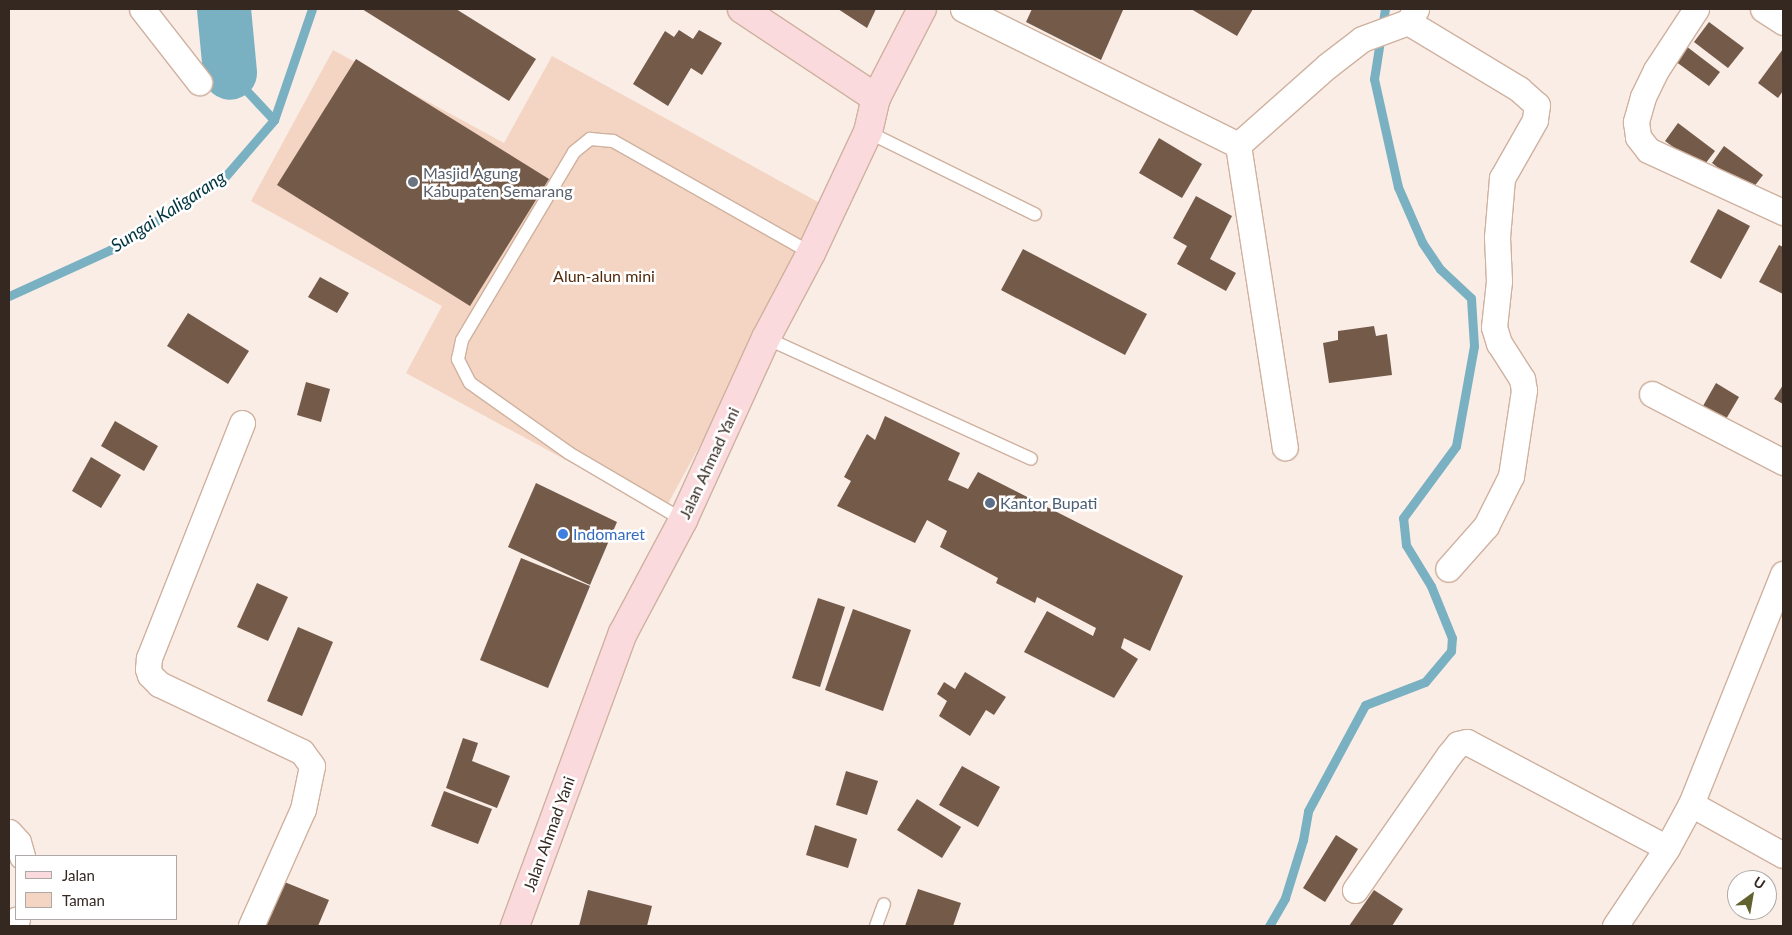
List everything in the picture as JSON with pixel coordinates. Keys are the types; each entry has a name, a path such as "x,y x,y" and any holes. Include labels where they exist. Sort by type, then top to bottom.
{"street":[{"path":"142,9 199,82"},
{"path":"742,9 876,98"},
{"name":"Jalan Ahmad Yani","path":"515,926 623,633 683,520 766,338 811,253 868,132 876,98 922,9"},
{"path":"963,9 1238,145"},
{"path":"1696,9 1666,54 1643,97 1636,122 1638,137 1648,150 1659,156 1783,212"},
{"path":"1763,9 1783,22"},
{"path":"1238,145 1298,88 1356,44 1412,16 1519,89 1537,105 1535,120 1502,178 1497,237 1499,281 1494,327 1499,343 1522,379 1524,395 1511,476 1486,526 1448,569"},
{"path":"1238,145 1285,447"},
{"path":"1652,394 1783,462"},
{"path":"242,423 149,658 148,669 150,675 159,684 302,752 312,766 303,808 251,926"},
{"path":"1615,926 1667,848 1691,804 1781,589"},
{"path":"1355,890 1449,755 1458,744 1466,742 1667,848"},
{"path":"1691,804 1783,855"},
{"path":"9,832 18,842 22,855"}],"lane":[{"path":"868,132 1035,214"},
{"path":"683,520 569,454 470,382 458,360 462,340 574,152 590,139 613,141 811,253"},
{"path":"766,338 1031,459"},
{"path":"876,926 884,904"}],"green space":[{"name":"Alun-alun mini","path":"333,50 504,143 552,56 829,208 663,513 406,373 442,306 251,201"}],"building":[{"path":"362,9 456,9 536,59 509,101"},
{"path":"838,9 876,9 867,28"},
{"path":"1032,9 1123,10 1101,60 1026,22"},
{"path":"1191,9 1253,9 1237,36"},
{"path":"1709,22 1744,48 1728,68 1694,42"},
{"path":"679,30 693,39 699,30 722,43 702,75 691,68 668,106 633,84 665,31 674,37"},
{"path":"1686,46 1720,72 1709,86 1675,61"},
{"path":"1783,49 1783,91 1778,98 1758,83"},
{"name":"Masjid Agung Kabupaten Semarang","path":"356,59 549,179 470,306 277,185"},
{"path":"1678,123 1715,151 1702,168 1665,141"},
{"path":"1159,138 1202,164 1182,198 1139,173"},
{"path":"1724,146 1763,175 1750,192 1712,163"},
{"path":"1196,196 1232,216 1210,259 1236,273 1226,291 1177,264 1187,246 1173,238"},
{"path":"1718,209 1750,226 1721,279 1690,262"},
{"path":"1779,245 1783,247 1783,294 1759,282"},
{"path":"1023,249 1147,314 1125,355 1001,290"},
{"path":"320,277 349,293 337,313 308,297"},
{"path":"188,313 249,351 228,384 167,346"},
{"path":"1374,326 1376,336 1387,334 1392,375 1329,383 1323,343 1338,340 1338,331"},
{"path":"306,382 330,389 321,422 297,415"},
{"path":"1716,383 1739,397 1722,426 1699,413"},
{"path":"1783,385 1783,404 1774,399"},
{"path":"885,416 960,453 948,480 968,489 978,472 1183,576 1150,651 1124,638 1121,648 1138,659 1114,698 1024,652 1047,611 1093,636 1096,628 1037,597 1035,603 996,583 998,578 940,547 947,531 927,520 915,543 837,506 851,481 844,477 867,434 875,440"},
{"path":"115,421 158,446 144,471 101,446"},
{"path":"91,457 121,475 101,508 72,491"},
{"name":"Indomaret","path":"536,483 617,522 590,585 508,547"},
{"path":"521,558 590,586 548,688 480,660"},
{"path":"257,583 288,597 268,641 237,627"},
{"path":"818,598 845,607 820,687 792,678"},
{"path":"853,609 911,630 883,711 825,690"},
{"path":"298,627 333,642 302,716 267,701"},
{"path":"965,672 1006,697 994,715 986,710 970,736 939,716 947,701 937,694 944,682 955,689"},
{"path":"463,738 478,743 472,761 510,776 497,808 446,788"},
{"path":"962,766 1000,787 978,827 939,805"},
{"path":"846,771 878,781 867,815 836,805"},
{"path":"444,791 492,809 478,844 431,826"},
{"path":"917,799 961,827 942,858 897,830"},
{"path":"815,825 857,839 848,868 806,855"},
{"path":"1336,835 1358,849 1325,902 1303,888"},
{"path":"282,881 329,900 318,926 264,926"},
{"path":"918,889 961,903 953,926 905,926"},
{"path":"588,890 652,906 647,926 579,926"},
{"path":"1374,890 1403,909 1392,926 1349,926"}],"waterway":[{"name":"Sungai Kaligarang","path":"224,9 230,73"},
{"path":"274,120 312,9"},
{"path":"1269,926 1285,898 1303,840 1308,811 1365,705 1425,682 1451,651 1452,638 1431,586 1406,545 1403,518 1456,446 1474,346 1471,298 1440,269 1422,242 1398,187 1374,79 1385,9"},
{"name":"Sungai Kaligarang","path":"9,296 110,250 223,179 274,120 230,73"}],"place":[{"name":"Masjid Agung Kabupaten Semarang","path":"413,182"},
{"name":"Kantor Bupati","path":"990,503"},
{"name":"Indomaret","path":"563,534"}]}
